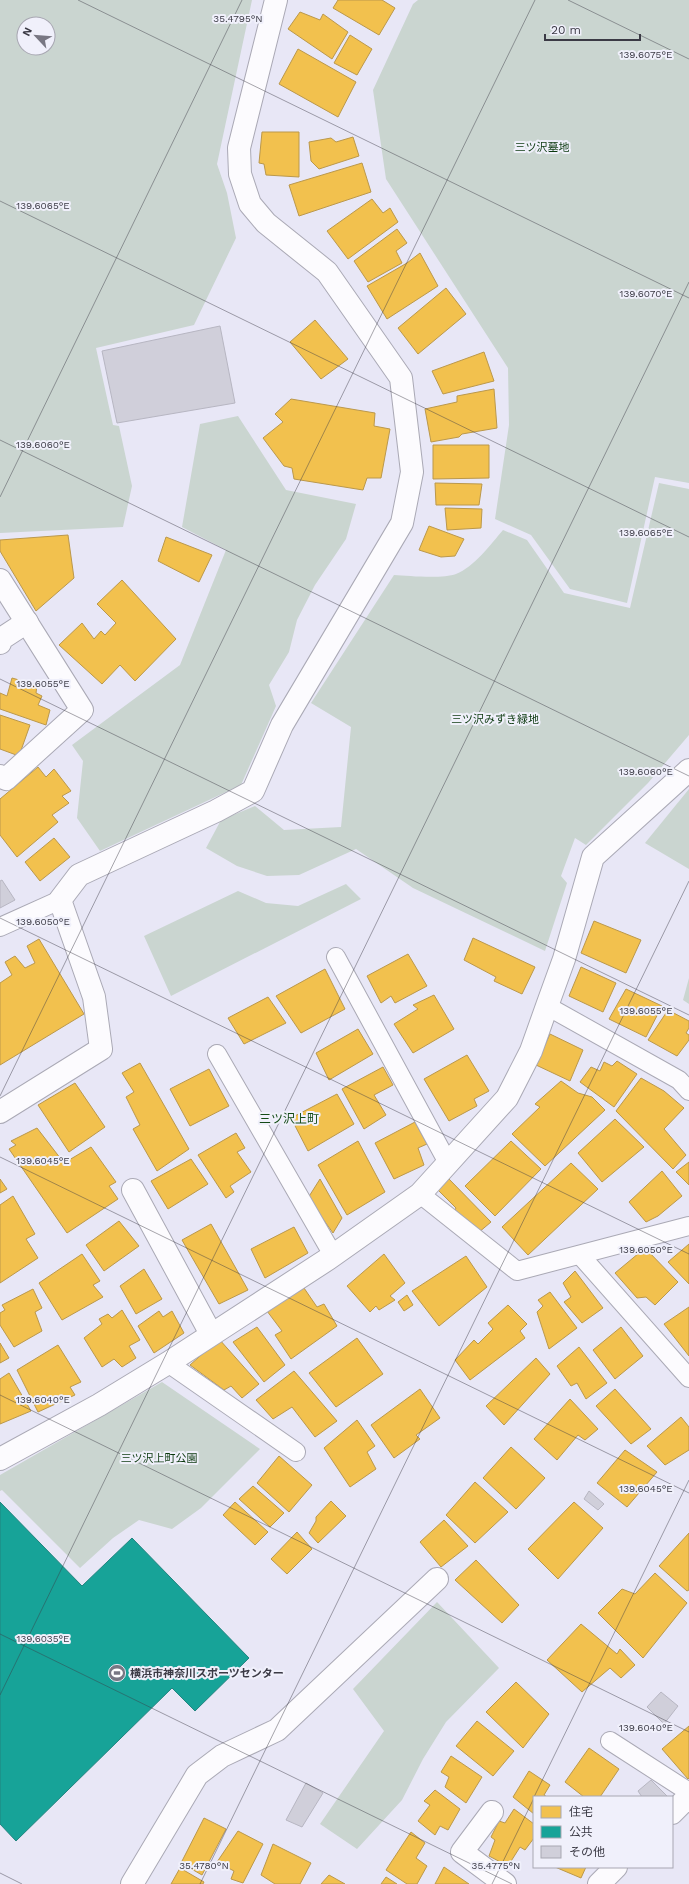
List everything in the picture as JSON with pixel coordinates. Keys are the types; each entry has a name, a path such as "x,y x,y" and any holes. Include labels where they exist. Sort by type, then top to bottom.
{"street":[{"path":"0,1112 100,1049 94,997 60,900 78,875 216,812 254,791 282,725 402,524 412,472 401,378 327,272 266,223 250,204 240,174 239,148 276,0"},
{"path":"0,580 82,710 6,779 0,776"},
{"path":"0,643 1,639 27,622"},
{"path":"0,1459 99,1405 168,1363 333,1255 420,1194 507,1098 531,1051 564,959 593,857 689,770"},
{"path":"133,1190 211,1334"},
{"path":"132,1884 196,1775 222,1756 277,1730 437,1579"},
{"path":"673,1811 689,1796"},
{"path":"492,1812 462,1852 505,1884"},
{"path":"599,1884 615,1868"}],"lane":[{"path":"0,927 60,900"},
{"path":"336,957 448,1163"},
{"path":"547,1006 679,1080 689,1091"},
{"path":"217,1054 333,1255"},
{"path":"420,1194 517,1271 689,1226"},
{"path":"580,1255 689,1378"},
{"path":"168,1363 296,1452"},
{"path":"610,1741 689,1792"}],"green space":[{"path":"0,0 252,0 217,164 227,193 236,238 194,325 96,348 113,425 119,426 132,486 123,527 0,533"},
{"name":"三ツ沢墓地","path":"418,0 689,0 689,483 655,477 627,603 570,589 531,535 495,519 509,425 508,368 386,179 373,90 413,4"},
{"path":"238,416 286,490 356,504 346,539 315,585 297,620 289,652 269,685 276,706 241,785 100,851 77,818 83,761 72,745 180,665 226,550 182,527 200,424"},
{"name":"三ツ沢みずき緑地","path":"659,483 689,489 689,735 648,783 586,845 575,838 561,876 567,883 545,951 413,888 356,849 299,875 267,876 237,866 206,848 221,820 255,806 284,830 341,827 351,727 311,703 394,575 435,577 456,574 463,571 476,561 503,530 527,540 564,593 630,608"},
{"path":"689,789 689,869 645,843"},
{"path":"346,884 361,899 171,996 144,936 238,891 266,903 298,906"},
{"path":"689,978 689,1004 683,1000"},
{"name":"三ツ沢上町公園","path":"162,1382 260,1449 201,1508 172,1529 139,1520 113,1538 80,1568 2,1490 0,1491 0,1475"},
{"path":"437,1602 499,1668 446,1722 423,1759 402,1800 357,1849 320,1824 384,1731 353,1689"}],"building: 住宅":[{"path":"338,0 382,0 395,8 379,35 333,8"},
{"path":"300,12 320,20 323,14 348,32 332,59 288,29"},
{"path":"350,35 372,49 357,75 334,63"},
{"path":"298,49 356,82 338,117 279,84"},
{"path":"262,132 299,132 299,177 266,175 264,164 259,163"},
{"path":"353,137 359,156 319,169 311,161 309,142 331,138 336,142"},
{"path":"362,163 371,192 299,216 289,185"},
{"path":"372,199 383,213 390,208 398,222 348,259 327,231"},
{"path":"397,229 407,243 396,251 402,263 368,282 354,261"},
{"path":"420,253 438,286 387,319 367,286 407,263"},
{"path":"446,288 466,314 418,354 398,328"},
{"path":"315,320 348,359 321,379 290,342"},
{"path":"484,352 494,381 443,394 432,371"},
{"path":"494,389 497,428 462,434 459,437 431,442 425,409 457,402 457,396"},
{"path":"291,399 375,413 374,426 390,429 381,478 367,478 363,490 294,479 292,468 284,466 263,438 283,422 275,414"},
{"path":"433,445 489,445 489,478 433,479"},
{"path":"435,483 482,484 479,505 436,505"},
{"path":"445,508 482,509 481,528 447,530"},
{"path":"429,526 464,539 455,556 441,557 419,550"},
{"path":"68,535 74,578 36,611 0,551 0,540"},
{"path":"166,537 212,555 199,582 158,561"},
{"path":"122,580 176,639 135,681 120,665 102,684 59,645 82,623 94,639 101,631 105,635 116,623 97,604"},
{"path":"12,678 37,685 36,693 42,696 38,705 50,710 46,725 0,709 0,693 7,696"},
{"path":"0,715 30,725 19,756 0,749"},
{"path":"38,767 46,777 54,769 71,791 62,796 69,803 52,815 58,822 17,857 0,835 0,799"},
{"path":"54,838 70,857 40,881 25,862"},
{"path":"594,921 641,940 626,973 581,953"},
{"path":"473,938 535,967 522,994 494,981 496,977 464,960"},
{"path":"39,939 84,1014 0,1065 0,983 12,975 5,962 15,956 25,968 35,963 27,946"},
{"path":"408,954 427,986 395,1003 391,996 381,1003 367,976"},
{"path":"581,967 616,983 603,1012 569,996"},
{"path":"325,969 345,1009 301,1033 276,996"},
{"path":"626,989 662,1006 646,1037 609,1019"},
{"path":"434,995 454,1029 413,1053 394,1024 418,1009 413,1005"},
{"path":"268,997 286,1023 244,1044 228,1018"},
{"path":"668,1010 689,1021 689,1028 686,1033 689,1035 689,1040 677,1056 648,1040"},
{"path":"358,1029 373,1054 329,1080 316,1053"},
{"path":"550,1034 583,1050 570,1081 536,1065"},
{"path":"467,1055 489,1091 474,1099 477,1106 449,1121 424,1079"},
{"path":"617,1061 637,1074 614,1107 580,1082 591,1067 600,1071 604,1062 612,1066"},
{"path":"140,1063 189,1149 157,1171 133,1129 140,1125 126,1097 134,1092 122,1073"},
{"path":"383,1067 393,1085 374,1095 386,1115 364,1129 342,1089"},
{"path":"209,1069 229,1106 190,1126 170,1089"},
{"path":"641,1078 664,1091 684,1108 664,1129 686,1155 673,1169 616,1111"},
{"path":"561,1081 578,1093 592,1097 605,1110 545,1166 512,1134 540,1107 535,1104"},
{"path":"75,1083 105,1127 69,1152 38,1105"},
{"path":"337,1094 354,1124 308,1151 291,1118"},
{"path":"615,1119 644,1147 602,1182 578,1153"},
{"path":"415,1122 427,1144 418,1148 424,1165 394,1179 375,1143"},
{"path":"37,1128 64,1163 91,1147 116,1182 109,1186 118,1199 67,1233 9,1149 16,1145 11,1141"},
{"path":"236,1133 245,1148 237,1152 251,1172 230,1186 234,1192 226,1198 198,1155"},
{"path":"358,1141 385,1192 347,1215 318,1165"},
{"path":"511,1141 541,1169 495,1216 465,1186"},
{"path":"191,1159 208,1184 168,1209 151,1181"},
{"path":"689,1162 689,1185 676,1172"},
{"path":"571,1163 598,1189 528,1255 502,1227"},
{"path":"662,1171 682,1196 658,1216 646,1222 629,1202"},
{"path":"0,1179 7,1189 0,1193"},
{"path":"320,1179 342,1218 333,1233 308,1198"},
{"path":"449,1179 491,1222 478,1233 454,1212 456,1208 437,1189"},
{"path":"13,1196 35,1234 26,1239 38,1258 0,1283 0,1205"},
{"path":"119,1221 139,1246 104,1271 86,1245"},
{"path":"211,1224 248,1290 219,1304 182,1240"},
{"path":"294,1227 308,1253 265,1278 251,1249"},
{"path":"689,1244 689,1284 668,1262"},
{"path":"645,1248 678,1282 655,1305 646,1297 637,1298 615,1273"},
{"path":"82,1254 100,1281 93,1285 103,1297 62,1320 39,1283"},
{"path":"384,1254 405,1283 390,1296 395,1300 379,1310 376,1306 370,1312 347,1286"},
{"path":"466,1256 487,1287 439,1326 412,1291"},
{"path":"144,1269 162,1299 136,1314 120,1286"},
{"path":"575,1271 603,1308 582,1323 564,1302 571,1297 563,1283"},
{"path":"304,1288 317,1307 324,1304 337,1326 291,1359 275,1335 282,1331 267,1311"},
{"path":"33,1289 42,1308 35,1312 42,1331 14,1347 0,1325 0,1313 5,1310 2,1305"},
{"path":"550,1292 577,1328 549,1349 537,1312 543,1306 538,1300"},
{"path":"407,1295 413,1305 404,1311 398,1302"},
{"path":"508,1305 527,1324 520,1331 525,1338 470,1380 455,1360 474,1340 478,1344 493,1329 488,1323"},
{"path":"689,1307 689,1356 664,1324"},
{"path":"122,1310 140,1340 129,1346 136,1358 122,1367 114,1359 102,1367 84,1338 102,1324 99,1319 108,1314 112,1318"},
{"path":"159,1311 163,1317 172,1311 184,1333 154,1353 138,1326"},
{"path":"257,1327 285,1365 264,1382 233,1342"},
{"path":"621,1327 643,1356 615,1379 593,1350"},
{"path":"357,1338 383,1374 336,1407 309,1373"},
{"path":"219,1339 259,1384 242,1398 231,1386 224,1390 190,1365"},
{"path":"0,1343 9,1358 0,1363"},
{"path":"58,1345 81,1382 70,1387 75,1395 38,1412 17,1370"},
{"path":"579,1347 607,1383 586,1399 577,1383 571,1386 557,1366"},
{"path":"536,1358 550,1374 504,1425 486,1406"},
{"path":"294,1371 337,1421 315,1437 292,1407 273,1419 256,1400"},
{"path":"9,1373 31,1411 0,1424 0,1379"},
{"path":"420,1389 440,1418 416,1435 420,1439 394,1458 371,1425"},
{"path":"615,1389 651,1429 631,1444 596,1406"},
{"path":"570,1399 598,1429 585,1440 578,1435 557,1460 534,1439"},
{"path":"681,1417 689,1427 689,1450 665,1465 647,1446"},
{"path":"357,1420 375,1446 367,1452 376,1469 350,1487 324,1448"},
{"path":"511,1447 545,1478 516,1509 483,1478"},
{"path":"625,1450 657,1472 627,1507 597,1483"},
{"path":"279,1456 312,1485 289,1512 257,1483"},
{"path":"475,1482 508,1512 475,1543 446,1515"},
{"path":"253,1486 284,1513 270,1527 239,1499"},
{"path":"331,1501 346,1516 318,1543 309,1533 316,1521 316,1517"},
{"path":"235,1502 268,1532 255,1545 223,1515"},
{"path":"574,1502 603,1528 558,1579 528,1549"},
{"path":"444,1520 468,1546 441,1567 420,1542"},
{"path":"297,1532 312,1549 287,1574 271,1559"},
{"path":"689,1533 689,1590 687,1591 659,1566"},
{"path":"476,1560 519,1605 502,1623 455,1580"},
{"path":"655,1573 687,1603 643,1658 598,1613 622,1589 635,1594"},
{"path":"581,1624 617,1654 620,1649 635,1665 621,1678 610,1668 582,1692 547,1660"},
{"path":"516,1682 549,1714 523,1748 486,1712"},
{"path":"477,1721 514,1751 493,1776 456,1746"},
{"path":"689,1726 689,1778 688,1779 662,1749"},
{"path":"589,1748 619,1769 601,1796 583,1796 565,1782"},
{"path":"451,1756 482,1777 466,1803 445,1787 449,1777 441,1772"},
{"path":"529,1771 550,1785 544,1795 546,1796 533,1796 533,1813 513,1797"},
{"path":"435,1790 460,1809 448,1830 440,1826 435,1835 418,1821 430,1805 424,1801"},
{"path":"514,1809 533,1823 533,1839 525,1850 520,1847 508,1866 489,1856 495,1840 491,1837 499,1821 505,1823"},
{"path":"204,1818 226,1829 202,1875 181,1863"},
{"path":"238,1831 263,1844 243,1883 231,1879 234,1871 217,1862"},
{"path":"411,1832 425,1843 416,1858 427,1866 417,1884 407,1884 386,1870"},
{"path":"273,1844 311,1863 300,1884 275,1884 261,1875"},
{"path":"444,1867 469,1884 435,1884"},
{"path":"180,1868 204,1882 203,1884 171,1884"},
{"path":"557,1868 586,1868 581,1878"},
{"path":"329,1875 345,1884 321,1884"},
{"path":"386,1877 397,1884 381,1884"}],"building: 公共":[{"name":"横浜市神奈川スポーツセンター","path":"0,1502 82,1586 132,1538 249,1658 195,1711 172,1688 16,1841 0,1824"}],"building: その他":[{"path":"220,326 235,403 117,423 102,351"},
{"path":"2,880 15,900 0,908 0,881"},
{"path":"589,1491 604,1504 598,1510 584,1499"},
{"path":"661,1692 678,1706 664,1724 647,1707"},
{"path":"651,1780 667,1796 641,1796 638,1791"},
{"path":"306,1783 323,1793 302,1827 286,1820"}],"place":[{"name":"横浜市神奈川スポーツセンター","path":"117,1673"}],"district":[{"name":"三ツ沢上町","path":"289,1119"}]}
